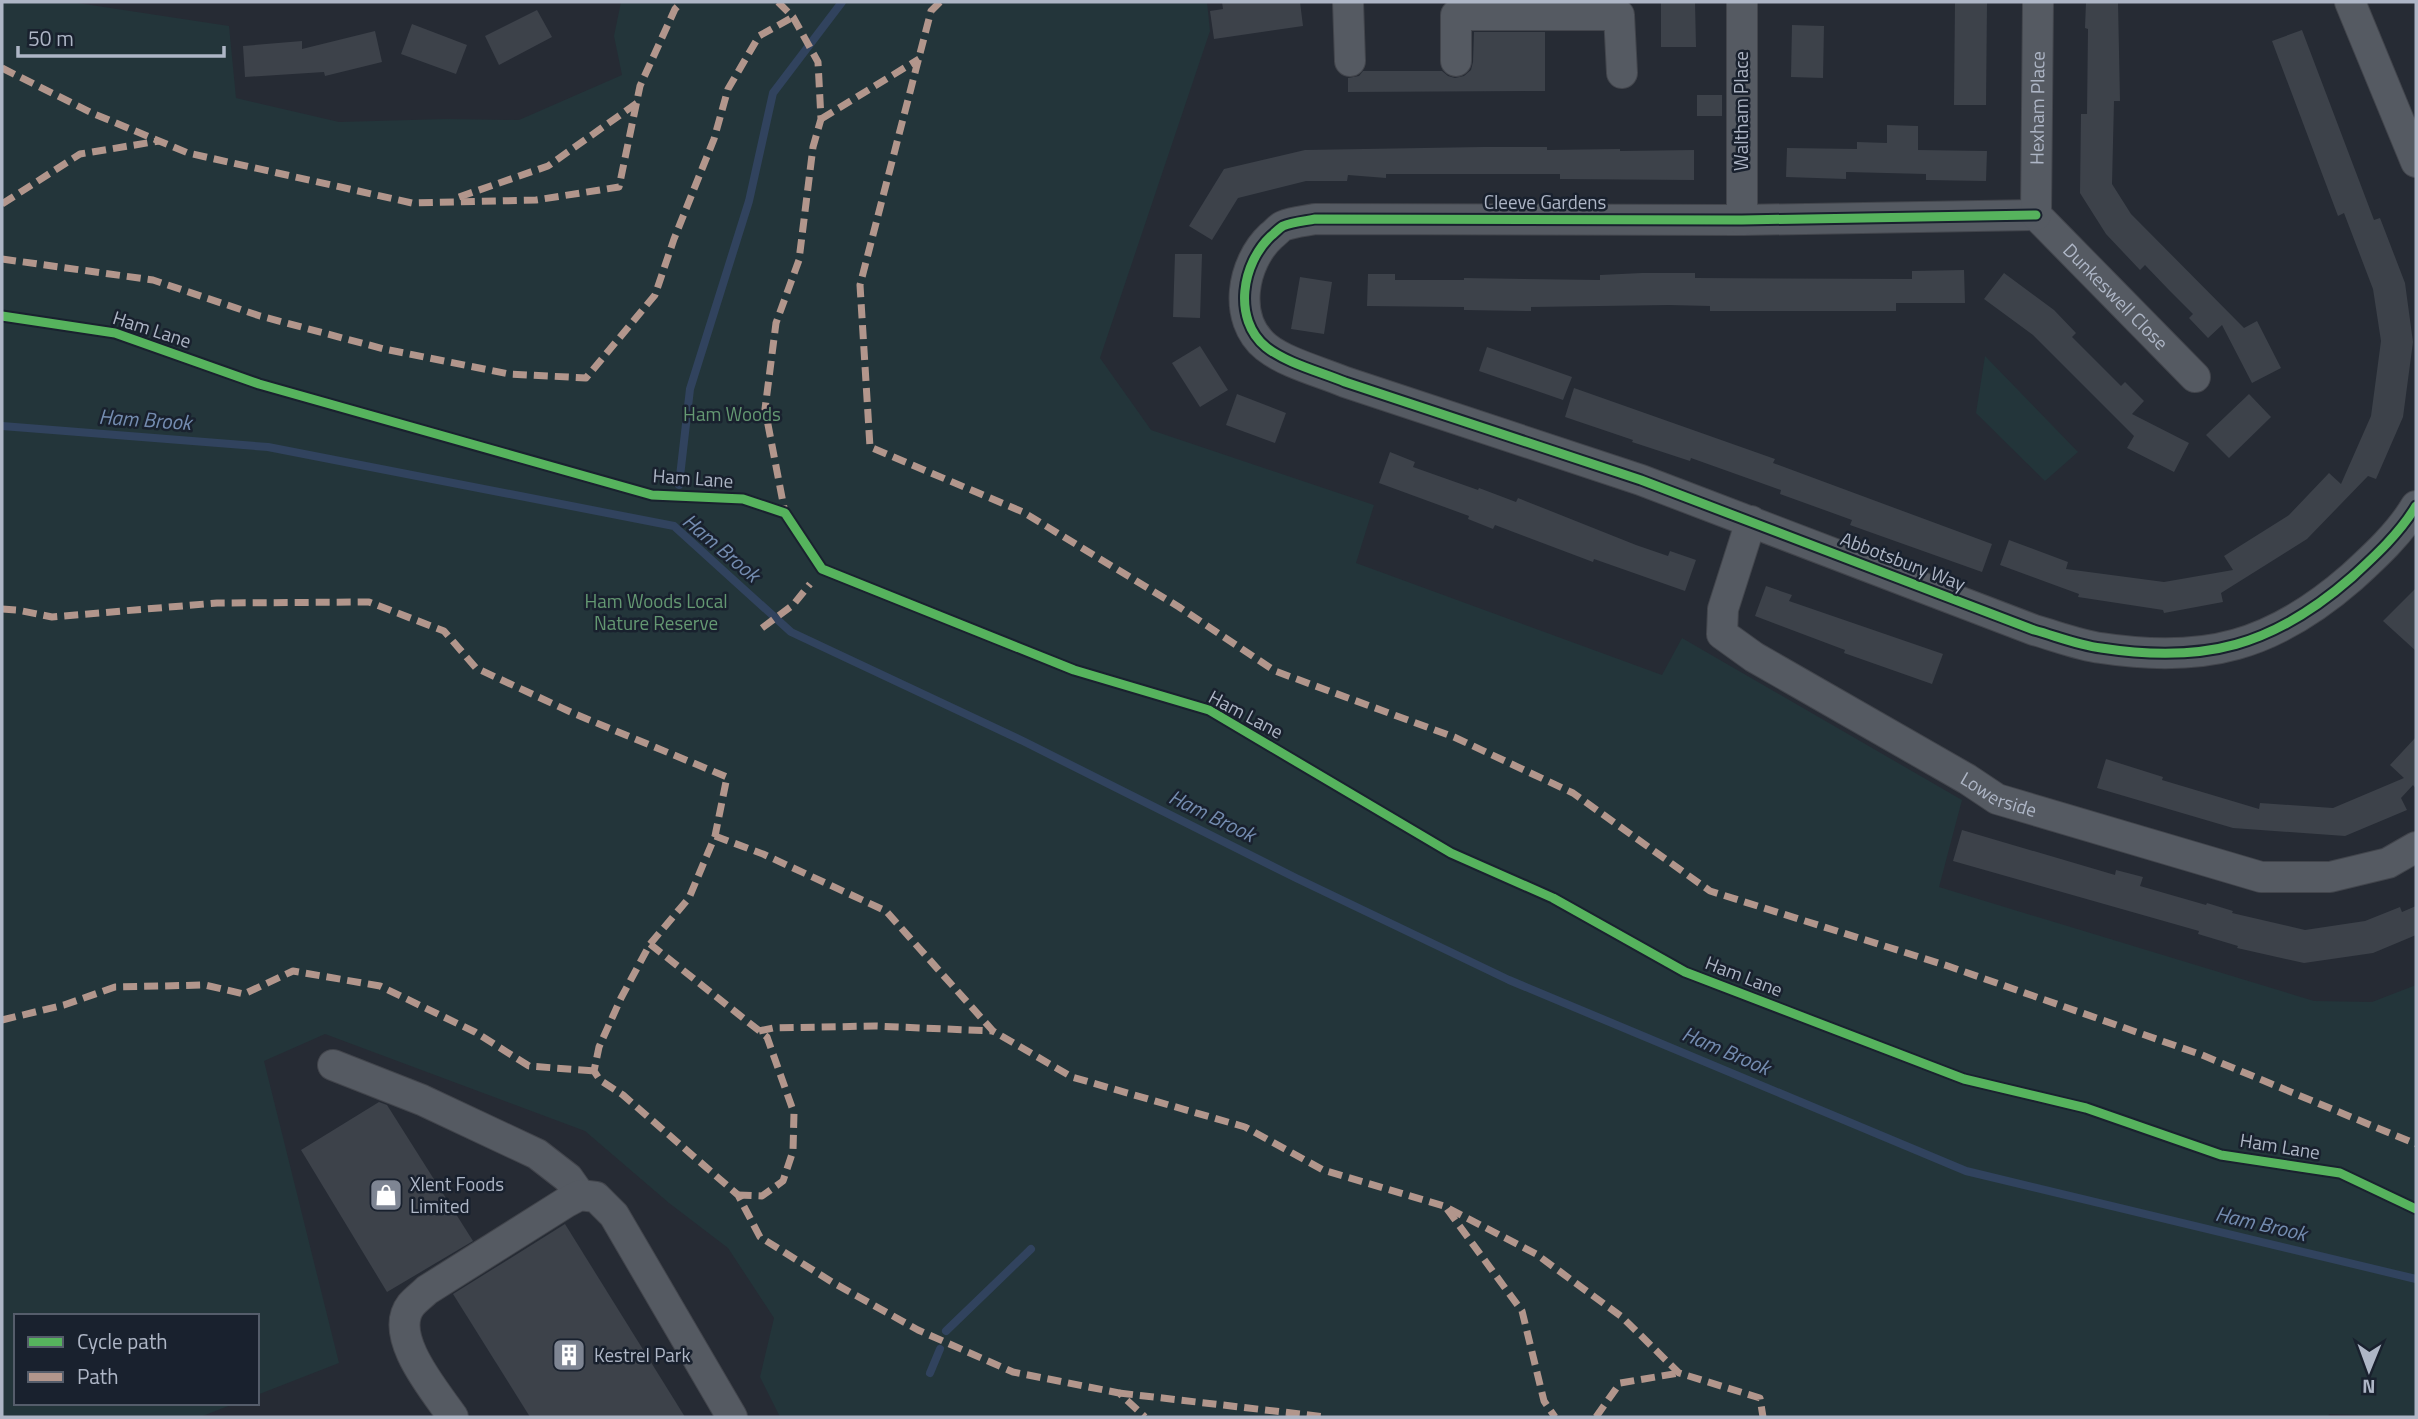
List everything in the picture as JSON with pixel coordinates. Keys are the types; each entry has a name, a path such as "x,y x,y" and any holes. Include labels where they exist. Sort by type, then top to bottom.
{"street":[{"path":"1348,2 1350,61"},
{"name":"Waltham Place","path":"1742,2 1742,220"},
{"name":"Hexham Place","path":"2036,215 2038,2"},
{"path":"2350,2 2416,162"},
{"path":"1456,61 1456,15 1619,15 1622,73"},
{"name":"Cleeve Gardens","path":"1345,382 1294,362 1265,347 1248,324 1244,300 1248,274 1262,245 1282,226 1315,219 1742,220 2036,215"},
{"name":"Dunkeswell Close","path":"2036,215 2195,377"},
{"name":"Abbotsbury Way","path":"1345,382 1642,480 2034,630 2099,648 2162,654 2217,650 2273,632 2326,600 2373,558 2409,519 2416,506"},
{"name":"Lowerside","path":"1751,521 1723,609 1722,634 1754,657 1967,779 1997,799 2261,877 2330,877 2388,863 2416,847"},
{"path":"333,1065 422,1100 537,1154 568,1178 580,1195"},
{"path":"453,1417 411,1356 404,1331 409,1307 427,1290 580,1195 596,1197 614,1215 732,1417"}],"green space":[{"name":"Ham Woods","path":"2,2 71,2 229,26 236,98 339,122 519,120 622,75 614,36 621,2 1207,2 1210,31 1100,358 1151,430 1374,505 1356,563 1662,675 1682,638 1962,800 1939,887 2314,1001 2372,1002 2416,985 2416,1417 2329,1414 2328,1417 780,1417 760,1377 774,1318 728,1248 669,1203 585,1131 325,1034 264,1061 339,1363 259,1394 259,1314 14,1314 14,1405 231,1405 200,1417 2,1417"},
{"path":"1985,356 2078,452 2045,481 1976,413"}],"building":[{"path":"1222,2 1300,2 1303,26 1214,39 1210,11 1223,9"},
{"path":"1661,2 1695,2 1696,47 1661,47"},
{"path":"1955,2 1987,2 1986,105 1954,105"},
{"path":"2086,2 2118,2 2120,101 2114,101 2112,184 2131,214 2244,328 2257,321 2281,368 2252,383 2222,325 2208,338 2189,318 2193,314 2145,265 2140,270 2106,234 2080,193 2081,114 2087,114"},
{"path":"537,10 552,37 499,65 485,36"},
{"path":"412,24 467,45 456,74 401,54"},
{"path":"1792,25 1824,26 1823,78 1791,77"},
{"path":"2302,30 2374,220 2380,218 2405,283 2413,342 2403,417 2376,479 2368,476 2307,539 2221,593 2223,602 2164,613 2163,610 2078,597 2079,594 2000,565 2009,540 2068,562 2066,569 2164,582 2233,570 2224,556 2289,515 2329,473 2341,484 2371,416 2381,341 2373,289 2344,213 2338,216 2272,41"},
{"path":"375,31 382,62 325,76 324,72 245,77 243,46 302,41 302,49"},
{"path":"1474,32 1545,32 1545,91 1348,92 1348,78 1359,76 1363,71 1442,71 1455,78 1464,76 1471,70 1473,62"},
{"path":"1697,95 1722,95 1722,116 1697,116"},
{"path":"1887,125 1918,126 1918,150 1987,151 1986,181 1926,180 1926,174 1846,172 1846,179 1786,177 1787,148 1857,149 1857,142 1887,143"},
{"path":"1483,147 1694,150 1694,180 1560,179 1560,174 1386,174 1386,178 1348,175 1347,181 1306,181 1238,198 1212,240 1189,226 1224,169 1305,150"},
{"path":"1175,254 1202,254 1200,318 1173,317"},
{"path":"1964,270 1965,303 1896,303 1896,311 1710,311 1710,306 1669,305 1531,307 1531,311 1367,306 1368,274 1395,274 1395,280 1600,280 1600,275 1642,273 1695,273 1695,278 1912,279 1912,271"},
{"path":"2004,273 2054,310 2076,333 2072,337 2121,386 2125,382 2144,401 2132,414 2189,443 2174,472 2127,448 2134,436 2033,335 1984,299"},
{"path":"1300,277 1332,282 1324,334 1291,329"},
{"path":"1200,346 1228,390 1200,407 1172,363"},
{"path":"1487,347 1572,377 1563,400 1479,371"},
{"path":"1574,388 1775,459 1773,463 1992,544 1982,572 1850,525 1852,520 1780,494 1781,490 1691,458 1690,461 1632,442 1633,440 1565,417"},
{"path":"1237,394 1286,413 1275,443 1226,425"},
{"path":"2249,394 2271,417 2229,458 2206,435"},
{"path":"1390,452 1415,462 1413,467 1478,490 1479,488 1516,502 1518,498 1668,556 1670,551 1696,560 1685,591 1594,559 1593,562 1495,525 1493,529 1468,519 1469,516 1379,483"},
{"path":"1766,586 1792,595 1789,601 1943,654 1932,684 1844,653 1845,650 1755,616"},
{"path":"2416,588 2416,651 2383,621"},
{"path":"2416,737 2416,789 2413,785 2401,798 2407,810 2345,836 2233,828 2097,788 2106,759 2163,777 2162,780 2259,809 2260,803 2333,808 2404,778 2390,765"},
{"path":"1962,830 2115,875 2116,870 2143,877 2140,886 2206,905 2207,903 2233,911 2232,913 2305,930 2365,921 2400,907 2402,912 2416,906 2416,935 2373,953 2304,963 2237,948 2238,946 2198,934 2199,931 1953,861"},
{"name":"Xlent Foods Limited","path":"379,1102 387,1105 473,1241 387,1292 301,1150"},
{"name":"Kestrel Park","path":"565,1224 685,1417 530,1417 453,1294"}],"waterway":[{"path":"679,485 690,389 749,201 773,93 842,2"},
{"name":"Ham Brook","path":"2,426 268,447 674,526 791,632 1023,741 1296,878 1509,980 1966,1171 2416,1279"},
{"path":"946,1331 1031,1249"},
{"path":"930,1373 940,1349"}],"marked path":[{"path":"2,68 92,113 188,153 412,203 536,200 619,187 640,86 675,9 682,2"},
{"path":"778,2 793,17 818,62 821,119 813,147 799,260 776,323 765,409 785,513"},
{"path":"940,2 931,11 860,285 870,447 1023,512 1179,607 1275,671 1454,737 1573,793 1710,891 1948,966 2202,1055 2416,1144"},
{"path":"2,259 153,280 260,316 384,349 509,374 586,378 655,295 714,139 728,89 759,36 793,17"},
{"path":"821,119 919,59"},
{"path":"459,197 548,166 637,103"},
{"path":"2,204 80,154 159,141"},
{"path":"762,628 793,605 810,584"},
{"path":"2,609 52,617 217,603 369,602 444,631 476,668 575,714 727,777 715,836 689,898 650,944 599,1047 594,1071 600,1080 623,1095 738,1195 760,1237 832,1282 918,1330 1013,1372 1119,1393 1145,1417"},
{"path":"715,836 763,854 886,911 993,1031 1072,1077 1245,1127 1323,1170 1444,1206 1536,1254 1622,1317 1679,1373 1760,1398 1763,1417"},
{"path":"650,944 767,1037 794,1113 793,1151 783,1181 762,1196 738,1195"},
{"path":"2,1020 64,1005 115,987 205,985 244,994 293,971 380,986 475,1032 529,1066 594,1071"},
{"path":"759,1031 773,1028 875,1026 993,1031"},
{"path":"1447,1209 1522,1311 1544,1401 1555,1417"},
{"path":"1596,1417 1620,1383 1679,1373"},
{"path":"1119,1393 1326,1417"}],"cycle path":[{"path":"2036,215 1742,220 1315,219 1283,226 1261,247 1248,276 1245,307 1248,322 1266,347 1304,367 1641,480 2034,630 2092,647 2138,652 2205,651 2265,634 2323,601 2352,577 2395,535 2416,506"},
{"name":"Ham Lane","path":"2,316 115,333 259,384 652,495 743,499 785,513 822,569 1074,670 1209,710 1451,853 1553,898 1685,972 1964,1079 2086,1108 2221,1155 2340,1173 2416,1209"}],"place":[{"name":"Xlent Foods Limited","path":"386,1195"},
{"name":"Kestrel Park","path":"569,1355"}],"park label":[{"name":"Ham Woods Local Nature Reserve","path":"656,612"}]}
